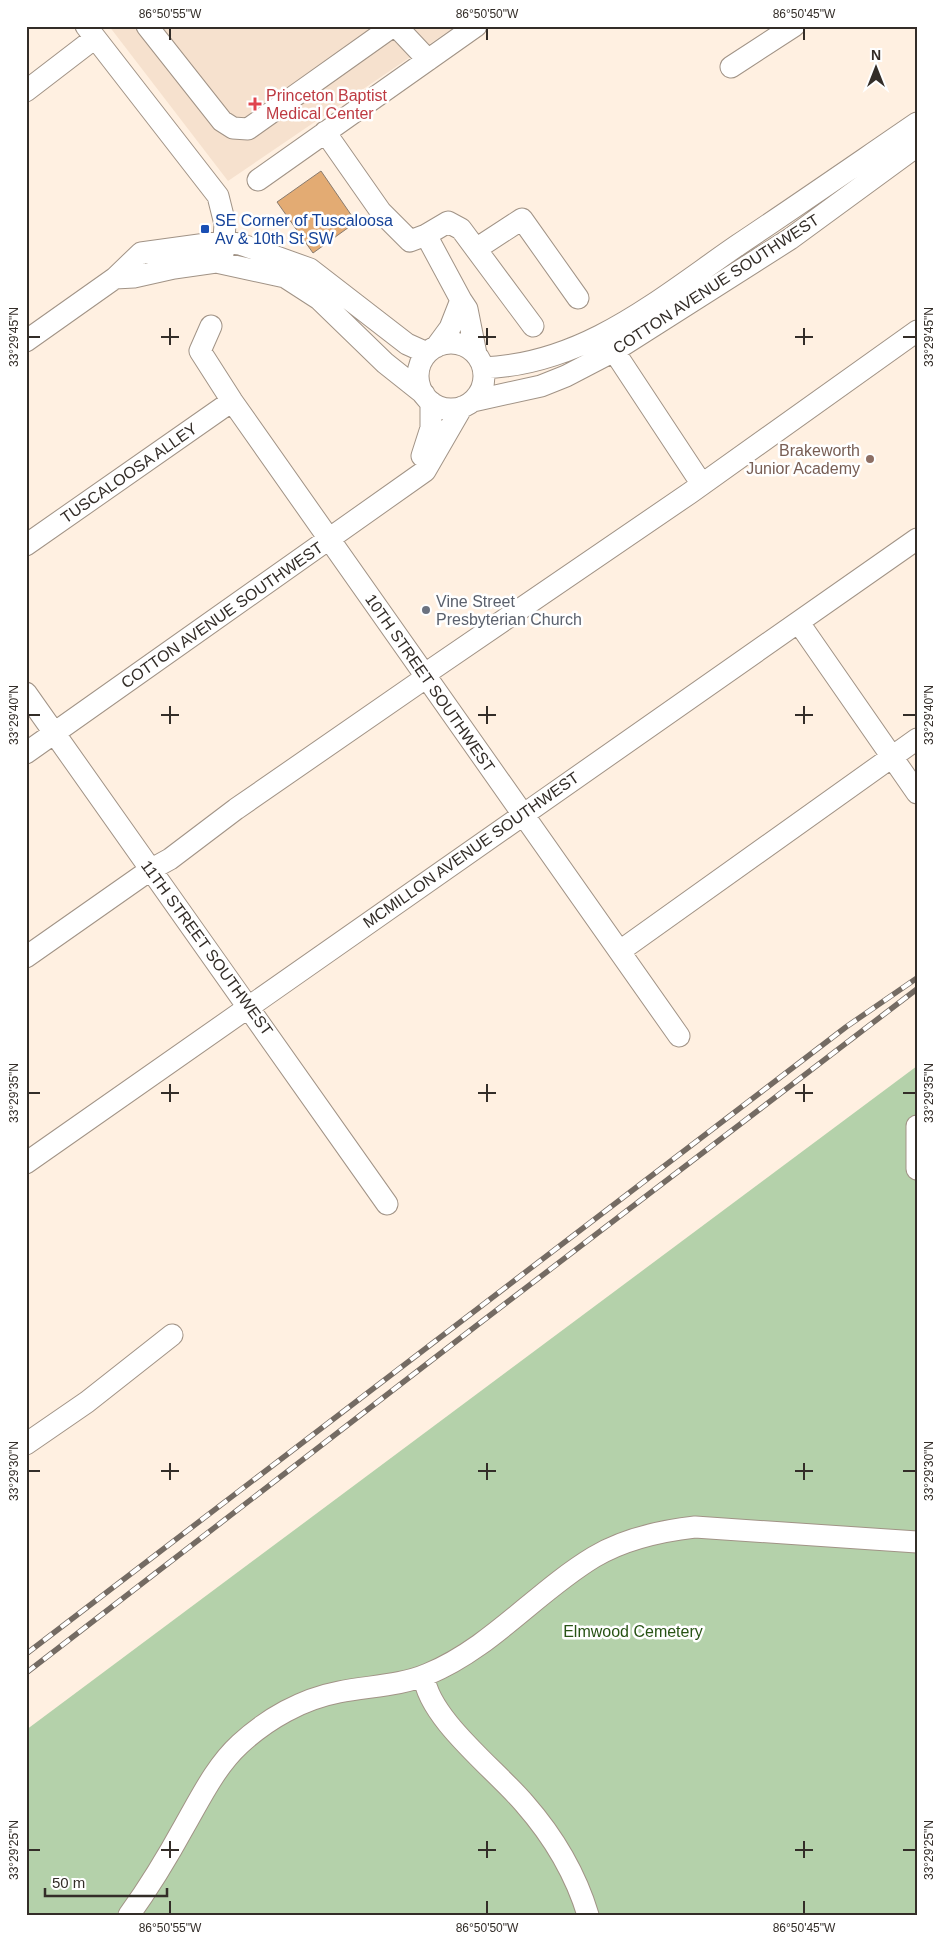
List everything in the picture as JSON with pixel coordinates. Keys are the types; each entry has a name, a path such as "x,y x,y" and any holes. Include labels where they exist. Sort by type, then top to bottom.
{"street":[{"path":"147,26 222,121 233,128 248,130 394,26 428,60"},
{"path":"258,180 476,26"},
{"path":"731,67 794,26"},
{"path":"26,90 90,32 218,196 225,224 222,264"},
{"name":"COTTON AVENUE SOUTHWEST","path":"26,753 425,471 467,404 541,386 566,376 608,343 651,305 917,124"},
{"path":"325,132 381,212 410,241 426,235 448,222 461,229 533,326"},
{"name":"COTTON AVENUE SOUTHWEST","path":"479,361 506,367 545,360 575,349 608,343 790,239 917,146"},
{"path":"476,249 522,219 578,298"},
{"path":"115,278 134,277 174,268 216,262 285,277 319,299 385,363 427,398 441,407 451,409 467,404 483,384 467,309 426,235"},
{"path":"26,341 115,278 140,252 225,242 240,244 310,269 407,344 432,350 457,344 467,347 479,361"},
{"path":"416,476 430,437 427,398 419,384 419,373 432,350 450,328 461,300"},
{"name":"10TH STREET SOUTHWEST","path":"211,326 200,351 232,401 328,540 679,1036"},
{"path":"26,957 170,858 431,670 690,493 701,483 917,331"},
{"path":"608,343 701,483"},
{"name":"TUSCALOOSA ALLEY","path":"26,545 232,401"},
{"name":"MCMILLON AVENUE SOUTHWEST","path":"26,1163 248,1005 917,539"},
{"path":"799,623 917,793"},
{"name":"11TH STREET SOUTHWEST","path":"26,693 387,1204"},
{"path":"620,951 917,740"},
{"path":"917,1126 917,1169"},
{"path":"26,1444 87,1402 172,1335"},
{"path":"129,1915 147,1891 221,1766 239,1745 258,1729 280,1714 308,1701 338,1692 402,1682 424,1676 450,1664 474,1648 572,1571 596,1556 644,1536 669,1530 703,1527 917,1542"},
{"path":"424,1676 425,1687 430,1700 448,1723 524,1802 554,1840 575,1880 588,1915"}],"shaded area":[{"name":"Princeton Baptist Medical Center","path":"109,26 456,26 228,181"}],"green space":[{"name":"Elmwood Cemetery","path":"917,1066 917,1915 26,1915 26,1730"}],"building":[{"path":"321,171 356,222 313,253 277,202"}],"railway":[{"path":"26,1654 846,1027 917,978"},
{"path":"26,1673 917,989"}],"place":[{"name":"Princeton Baptist Medical Center","path":"255,104"},
{"name":"SE Corner of Tuscaloosa Av & 10th St SW","path":"205,229"},
{"name":"Brakeworth Junior Academy","path":"870,459"},
{"name":"Vine Street Presbyterian Church","path":"426,610"}]}
